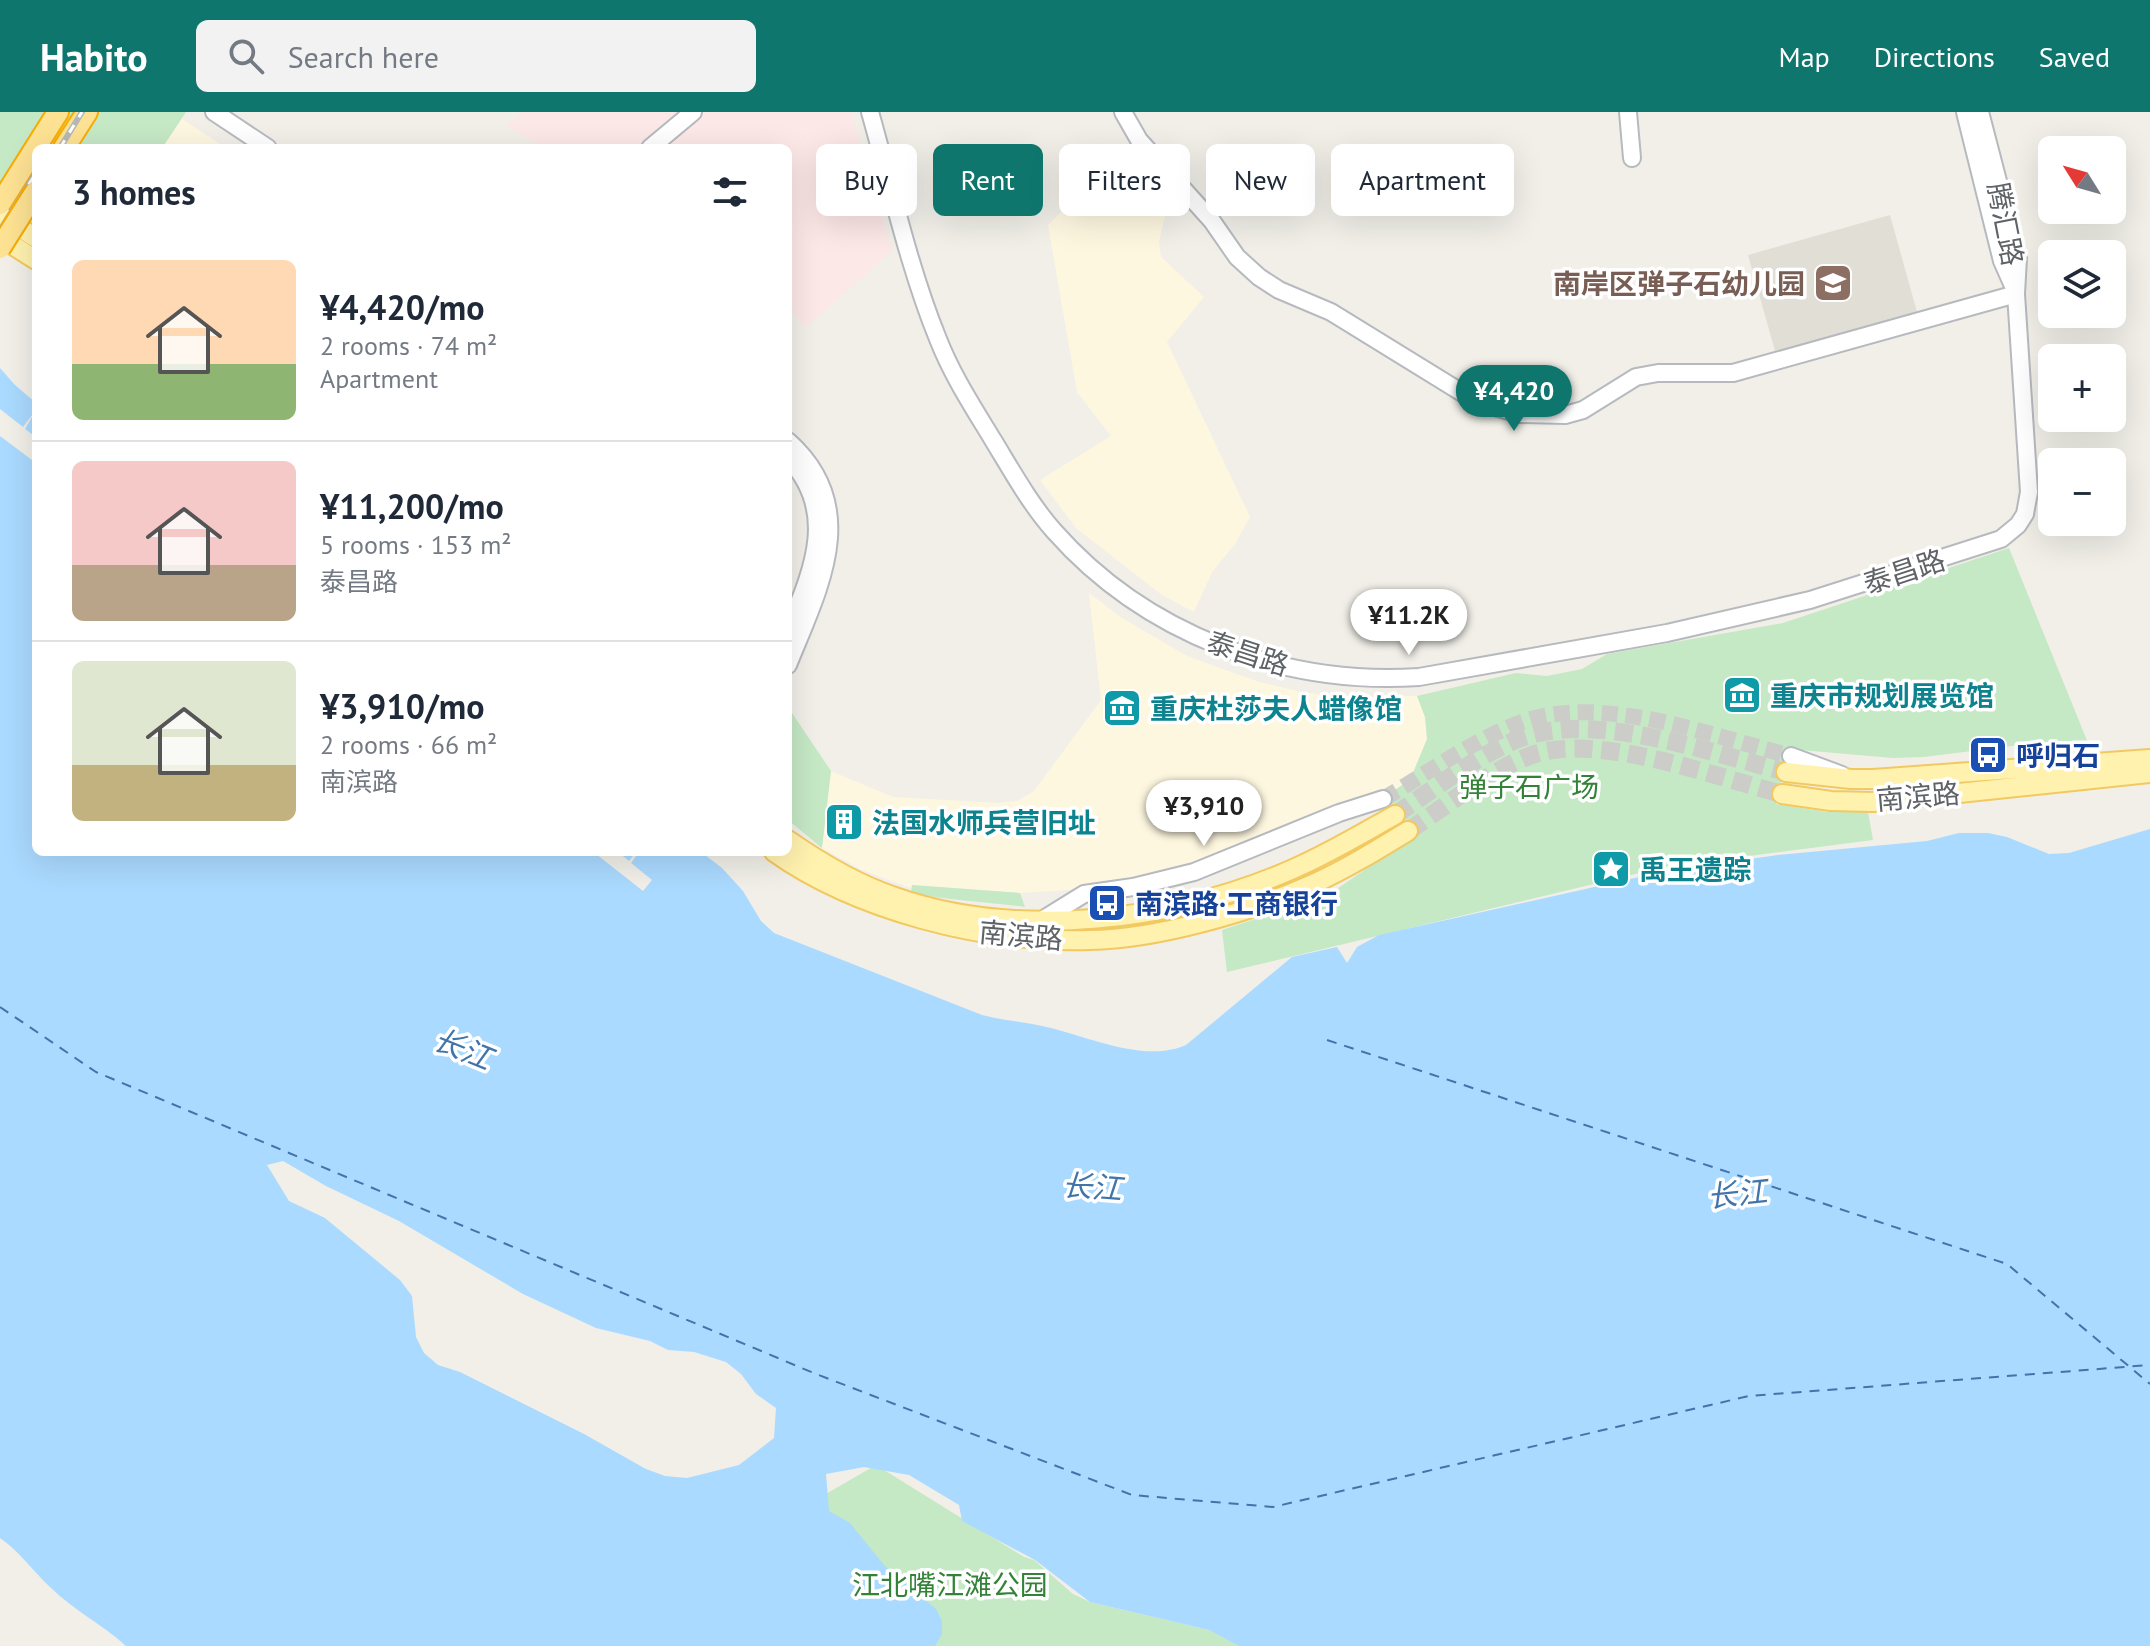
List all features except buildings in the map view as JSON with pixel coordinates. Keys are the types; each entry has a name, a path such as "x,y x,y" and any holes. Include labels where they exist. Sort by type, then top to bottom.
{"highway":[{"path":"38,144 58,112"},
{"path":"67,144 87,112"},
{"path":"0,204 32,153"},
{"path":"0,248 32,197"}],"main road":[{"path":"0,215 32,235"},
{"path":"0,237 32,257"},
{"name":"南滨路","path":"1788,764 1859,779 2150,759"},
{"name":"南滨路","path":"1782,794 1865,802 2150,773"},
{"path":"1859,779 1859,792 1865,802"},
{"name":"南滨路","path":"792,843 842,874 898,898 1004,919 1089,919 1202,901 1291,870 1338,848 1389,807"},
{"name":"南滨路","path":"781,856 835,889 892,911 1000,936 1091,941 1181,926 1255,905 1310,885 1408,831"}],"street":[{"path":"0,192 51,112"},
{"path":"73,144 93,112"},
{"path":"197,112 245,144"},
{"path":"214,112 262,144"},
{"path":"655,144 693,112"},
{"name":"泰昌路","path":"870,112 938,341 967,398 1034,507 1093,569 1168,621 1231,652 1305,672 1382,679 1419,677 1667,633 1810,600 2001,539 2018,525 2025,514 2029,492 2016,294"},
{"path":"1123,112 1139,140 1212,221 1237,257 1259,277 1279,290 1331,312 1477,402 1520,414 1565,415 1583,410 1636,377 1658,373 1733,373 2016,294"},
{"path":"1628,112 1632,158"},
{"name":"腾汇路","path":"1965,112 2002,261 2016,294"},
{"name":"腾汇路","path":"1980,112 2018,258 2016,294"},
{"path":"792,445 810,464 820,483 828,506 831,530 825,569 792,655"},
{"path":"792,464 808,487 818,528 812,567 792,620"},
{"name":"南滨路","path":"1042,920 1084,894 1133,887 1194,872 1339,813 1389,807"}],"shaded area":[{"path":"522,112 851,112 860,144 816,144 816,216 882,216 892,251 806,327 792,312 792,144 536,144 507,126"},
{"path":"182,119 220,144 165,144"},
{"path":"1059,214 1165,216 1159,242 1161,257 1204,297 1167,342 1250,517 1235,544 1212,572 1194,612 1162,595 1076,528 1040,480 1111,436 1077,392 1048,225"},
{"name":"南岸区弹子石幼儿园","path":"1890,215 1917,312 1775,351 1748,255"},
{"path":"1089,593 1122,618 1187,656 1259,682 1341,697 1417,696 1425,717 1427,739 1410,780 1384,797 1208,860 1128,883 1083,889 1020,893 912,885 911,888 862,870 822,848 831,771 893,797 998,803 1017,801 1034,791 1101,700"}],"green space":[{"path":"0,112 186,112 165,144 32,144 32,214 0,194"},
{"name":"弹子石广场","path":"2009,548 2090,748 2043,742 1893,758 1789,749 1776,804 1827,812 1868,812 1873,840 1664,867 1227,972 1222,930 1286,909 1315,904 1414,836 1384,797 1410,780 1427,739 1425,717 1417,696 1516,673 1547,676 1582,669 1607,654 1783,623"},
{"path":"792,713 831,771 822,848 792,823"},
{"path":"912,885 1020,893 1025,907 911,893"},
{"name":"江北嘴江滩公园","path":"876,1465 1024,1557 1034,1560 1073,1594 1090,1602 1209,1630 1240,1646 899,1646 812,1502"}],"water":[{"name":"长江","path":"0,368 32,400 32,856 706,856 743,891 761,921 774,933 982,1015 1042,1026 1118,1047 1154,1051 1186,1045 1292,957 1337,947 1347,963 1357,947 1379,935 1666,871 1778,855 1927,841 1959,833 1988,833 2007,837 2049,854 2069,853 2150,829 2150,1646 1239,1646 1209,1630 1090,1602 1035,1560 962,1521 959,1505 909,1475 864,1467 826,1474 829,1511 850,1523 884,1565 936,1609 942,1621 942,1634 935,1646 126,1646 59,1595 0,1538","holes":["283,1161 326,1186 399,1221 523,1294 596,1328 650,1341 668,1350 694,1352 726,1362 741,1374 756,1394 776,1408 774,1438 739,1465 687,1478 665,1476 460,1372 438,1365 424,1353 416,1337 412,1296 400,1280 325,1218 289,1201 267,1165"]}],"pier":[{"path":"0,409 23,427 32,415 25,429 32,434 32,460 0,436"},
{"path":"599,856 623,856 629,861 636,856 631,863 652,880 643,891"}],"ferry route":[{"path":"0,1007 96,1072 816,1374 1132,1495 1273,1507 1749,1396 2150,1365"},
{"path":"1327,1040 2007,1264 2150,1384"}],"tunnel":[{"path":"1383,799 1486,738 1522,722 1553,714 1587,712 1656,721 1791,756"},
{"path":"1395,815 1495,750 1527,736 1557,730 1589,729 1656,738 1786,772"},
{"path":"1408,831 1501,769 1532,755 1559,749 1589,749 1657,760 1782,794"}],"railway":[{"path":"62,144 82,112"},
{"path":"0,230 32,179"}],"place":[{"name":"南岸区弹子石幼儿园","path":"1833,283"},
{"name":"重庆市规划展览馆","path":"1742,695"},
{"name":"重庆杜莎夫人蜡像馆","path":"1122,708"},
{"name":"呼归石","path":"1988,755"},
{"name":"法国水师兵营旧址","path":"844,822"},
{"name":"禹王遗踪","path":"1611,869"},
{"name":"南滨路·工商银行","path":"1107,903"}]}
